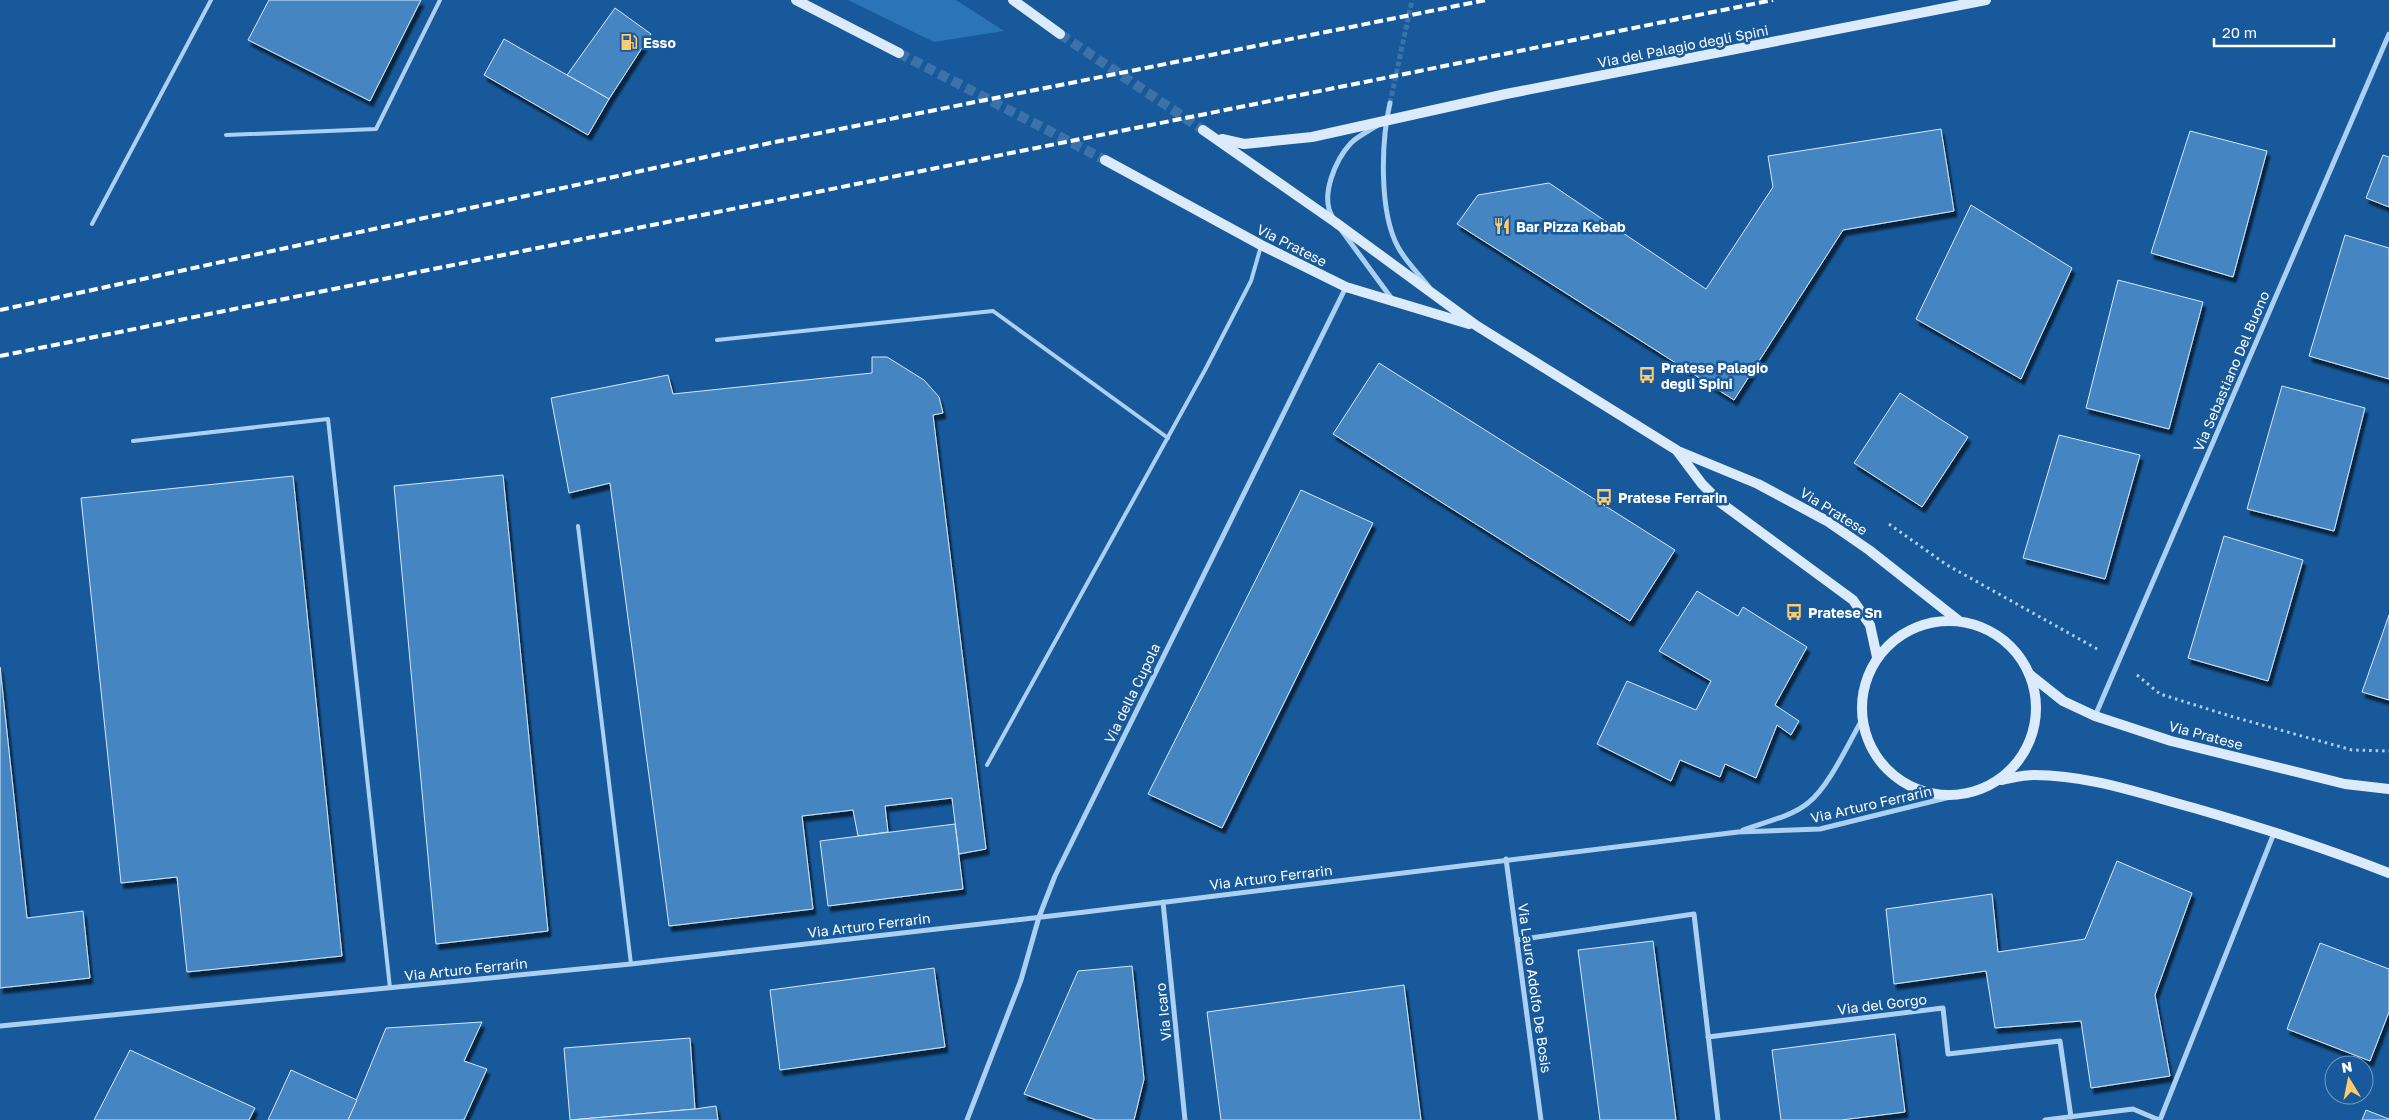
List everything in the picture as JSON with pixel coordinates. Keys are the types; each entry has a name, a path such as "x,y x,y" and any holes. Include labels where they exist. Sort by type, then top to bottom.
{"main road":[{"path":"796,0 899,53"},
{"path":"1013,0 1060,34"},
{"name":"Via del Palagio degli Spini","path":"1205,131 1230,142 1244,144 1312,137 1386,119 1986,0"},
{"name":"Via Pratese","path":"1205,131 1335,222 1477,326 1678,451 1758,484 1827,521 1877,555 1958,621"},
{"name":"Via Pratese","path":"1105,160 1261,245 1346,287 1477,326"},
{"name":"Via Pratese","path":"1678,451 1702,484 1721,503 1853,600 1870,625 1878,656"},
{"path":"1940,621 1958,621 1985,629 1999,636 2013,649 2029,674 2035,707 2030,737 2017,765 2000,780 1984,789 1950,797 1931,794 1896,777 1872,747 1863,718 1862,698 1866,683 1878,656 1885,647 1912,629 1940,621"},
{"name":"Via Pratese","path":"2029,674 2063,701 2095,716 2171,741 2345,784 2389,789"},
{"path":"2000,780 2032,775 2067,777 2114,786 2274,833 2389,873"}],"street":[{"name":"Via Sebastiano Del Buono","path":"2095,716 2389,34"},
{"path":"1390,103 1386,119 1384,199 1397,245 1435,295"},
{"name":"Via del Palagio degli Spini","path":"1386,119 1351,143 1333,176 1327,201 1335,222 1395,302"},
{"name":"Via della Cupola","path":"967,1120 1021,980 1039,917 1059,868 1346,287"},
{"name":"Via Arturo Ferrarin","path":"1738,832 1795,811 1808,804 1819,792 1863,718"},
{"name":"Via Arturo Ferrarin","path":"0,1026 631,964 1039,917 1738,832 1782,832 1827,828 1950,797"},
{"path":"2045,1120 2133,1109 2160,1120 2274,833"},
{"name":"Via Lauro Adolfo De Bosis","path":"1506,859 1541,1120"},
{"name":"Via Icaro","path":"1163,902 1185,1120"},
{"path":"1517,940 1694,914 1718,1120"},
{"name":"Via del Gorgo","path":"1708,1037 1943,1008 1948,1054 2060,1040 2071,1117"}],"lane":[{"path":"92,224 211,0"},
{"path":"226,135 376,129 440,0"},
{"path":"987,765 1168,438 1251,281 1261,245"},
{"path":"717,340 993,311 1168,438"},
{"path":"133,441 328,418 390,988"},
{"path":"578,526 631,964"}],"shaded area":[{"path":"848,0 956,0 1004,31 934,42"}],"building":[{"path":"269,0 421,0 370,101 248,40"},
{"path":"615,8 651,34 609,99 567,75"},
{"path":"504,39 609,99 588,135 484,75"},
{"path":"1941,129 1954,211 1843,230 1734,400 1457,224 1478,195 1549,183 1706,289 1773,187 1768,156"},
{"path":"2190,131 2267,151 2233,277 2151,253"},
{"path":"2383,155 2389,157 2389,207 2366,198"},
{"path":"1971,205 2072,268 2021,379 1916,319"},
{"path":"2345,235 2389,248 2389,379 2309,356"},
{"path":"2118,280 2203,302 2169,429 2086,408"},
{"path":"872,357 887,357 924,380 939,397 943,413 933,415 986,849 959,854 952,798 885,806 888,832 858,836 853,810 802,816 813,909 669,926 610,483 569,493 551,398 668,375 673,394 872,373"},
{"path":"1379,363 1675,550 1630,621 1333,434"},
{"path":"2282,386 2365,408 2334,531 2247,509"},
{"path":"1900,393 1968,437 1922,507 1854,463"},
{"path":"2059,435 2140,455 2105,579 2023,558"},
{"path":"503,475 548,931 436,944 394,486"},
{"path":"293,476 342,956 187,972 177,877 121,883 81,498"},
{"path":"1301,490 1373,523 1222,828 1148,794"},
{"path":"2224,536 2303,560 2268,681 2188,658"},
{"path":"1697,591 1738,616 1743,607 1807,647 1775,705 1799,721 1791,735 1777,725 1756,778 1725,764 1720,777 1680,760 1671,781 1597,744 1627,681 1696,710 1711,681 1659,651"},
{"path":"2389,615 2389,700 2362,692"},
{"path":"0,667 27,918 83,911 90,978 0,988"},
{"path":"955,824 963,889 828,906 820,841"},
{"path":"2117,861 2192,893 2155,995 2170,1076 2091,1088 2081,1021 1995,1028 1986,971 1894,984 1886,909 1992,894 1998,952 2085,939"},
{"path":"1653,941 1676,1120 1600,1120 1578,950"},
{"path":"2320,943 2389,969 2389,1012 2372,1055 2354,1055 2287,1029"},
{"path":"1132,966 1144,1079 1134,1120 1096,1120 1024,1094 1078,971"},
{"path":"934,968 945,1047 780,1070 770,990"},
{"path":"1404,985 1421,1120 1221,1120 1207,1012"},
{"path":"482,1022 464,1061 487,1069 464,1120 348,1120 386,1028"},
{"path":"1895,1034 1905,1112 1841,1120 1781,1120 1772,1050"},
{"path":"690,1038 695,1109 570,1120 564,1048"},
{"path":"130,1050 255,1108 249,1120 94,1120"},
{"path":"291,1070 357,1100 348,1120 268,1120"},
{"path":"716,1106 718,1120 571,1120 695,1109"},
{"path":"2366,1110 2389,1119 2389,1120 2362,1120"}],"tunnel":[{"path":"1390,103 1412,0"},
{"path":"1060,34 1203,130"},
{"path":"899,53 1105,160"}],"railway":[{"path":"0,310 770,143 1486,0"},
{"path":"0,356 1773,0"}],"place":[{"name":"Esso","path":"629,42"},
{"name":"Bar Pizza Kebab","path":"1502,226"},
{"name":"Pratese Palagio degli Spini","path":"1647,375"},
{"name":"Pratese Ferrarin","path":"1604,497"},
{"name":"Pratese Sn","path":"1794,612"}]}
